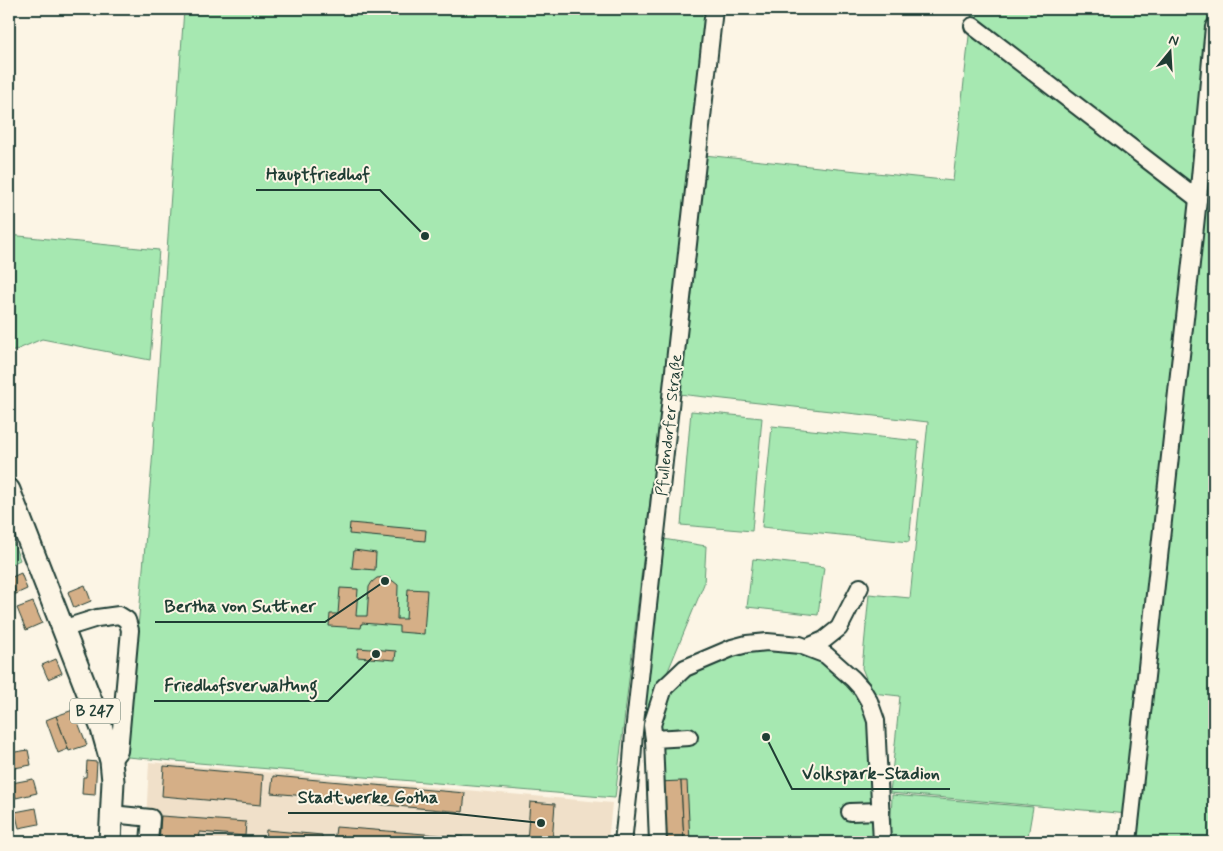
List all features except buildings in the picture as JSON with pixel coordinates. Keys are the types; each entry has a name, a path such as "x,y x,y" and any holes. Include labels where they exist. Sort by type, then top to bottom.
{"main road":[{"name":"B 247","path":"9,490 102,729 111,761 113,781 110,842"}],"street":[{"name":"Pfullendorfer Straße","path":"623,842 714,9"},
{"path":"973,26 1198,199"},
{"path":"1128,842 1198,199 1214,27"},
{"path":"808,647 839,628 860,586"},
{"path":"62,629 97,618 119,615 127,620 130,630 119,751 111,761"},
{"path":"826,655 830,635"},
{"path":"658,842 652,725 664,688 685,668 725,650 747,644 783,642 808,647 826,655 853,679 870,701 876,721 882,842"},
{"path":"654,739 689,737"},
{"path":"850,812 881,811"},
{"path":"112,814 151,818 149,842"}],"shaded area":[{"path":"149,762 612,803 608,842 145,842"}],"green space":[{"path":"184,9 708,9 615,798 127,757 152,463"},
{"path":"972,9 1214,9 1214,842 1136,842 1140,815 890,793 900,696 872,693 862,668 869,594 910,598 928,422 679,394 704,155 953,181"},
{"path":"9,235 159,250 150,360 42,339 9,353"},
{"path":"691,411 762,418 752,531 681,525"},
{"path":"772,426 919,441 909,542 762,527"},
{"path":"9,532 20,560 9,565"},
{"path":"663,539 706,546 704,584 648,719 643,719"},
{"path":"753,559 824,567 818,615 747,607"},
{"path":"777,646 824,660 869,706 879,842 662,842 657,722 674,686 726,655"},
{"path":"892,795 1033,807 1027,842 890,842"}],"place":[{"name":"Hauptfriedhof","path":"425,236"},
{"name":"Bertha von Suttner","path":"385,581"},
{"name":"Friedhofsverwaltung","path":"376,654"},
{"name":"Volkspark-Stadion","path":"766,737"},
{"name":"Stadtwerke Gotha","path":"541,823"}]}
